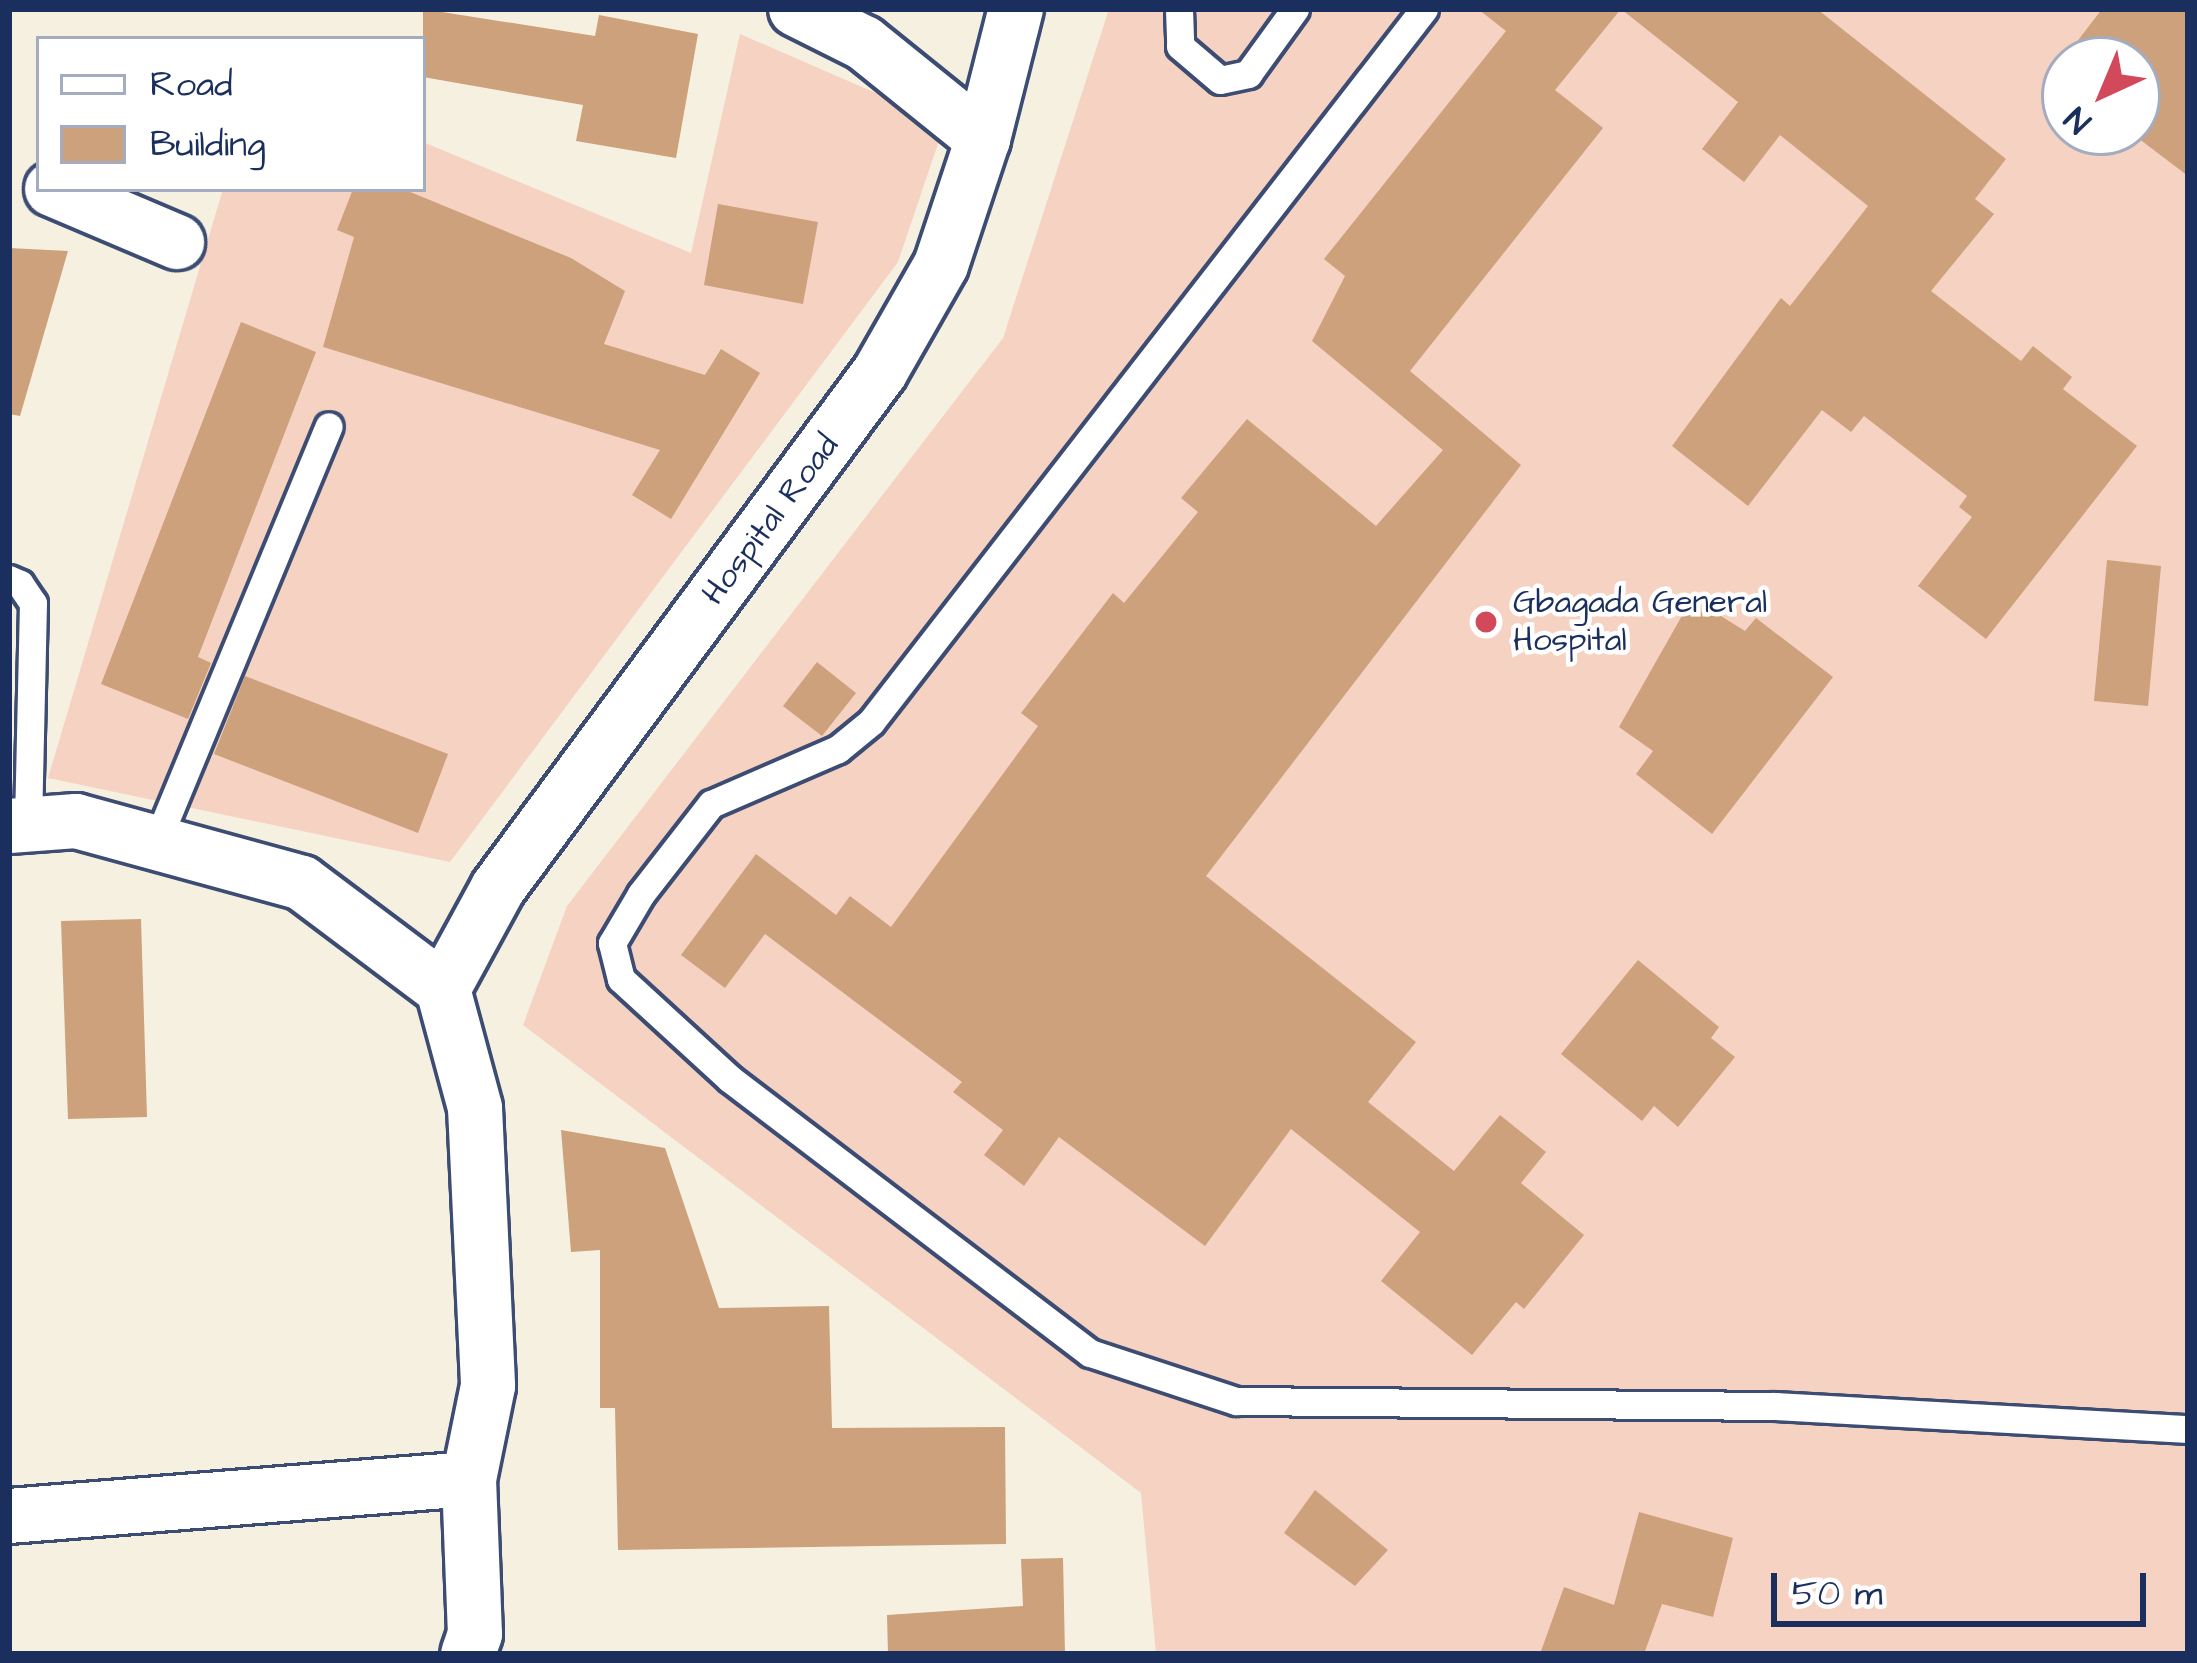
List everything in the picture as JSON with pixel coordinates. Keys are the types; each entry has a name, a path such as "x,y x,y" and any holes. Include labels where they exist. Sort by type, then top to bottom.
{"street":[{"path":"796,9 864,44 983,139"},
{"name":"Hospital Road","path":"443,989 498,888 880,372 941,265 983,139 1016,9"},
{"path":"59,192 177,242"},
{"path":"18,825 76,821 302,883 443,989 475,1108 488,1386 470,1479 475,1634 468,1654"},
{"path":"9,1516 470,1479"}],"lane":[{"path":"1179,9 1180,46 1220,80 1248,74 1295,9"},
{"path":"1424,9 871,722 838,748 711,804 641,894 612,943 621,979 730,1079 1090,1353 1236,1401 1775,1406 2188,1429"},
{"path":"156,843 329,426"},
{"path":"9,579 20,584 33,603 18,825"}],"shaded area":[{"name":"Gbagada General Hospital","path":"1109,9 2188,9 2188,1654 1156,1654 1141,1493 523,1025 567,906 1003,338"},
{"path":"740,34 945,123 898,262 450,862 48,778 222,192 426,192 426,143 691,253"}],"building":[{"path":"423,9 595,36 599,15 698,34 676,158 576,141 583,105 426,78"},
{"path":"1478,9 1621,9 1555,90 1603,128 1410,371 1521,465 1206,876 1416,1042 1368,1102 1454,1171 1500,1115 1546,1152 1521,1183 1584,1235 1524,1309 1516,1302 1472,1355 1381,1281 1420,1232 1291,1129 1205,1246 1059,1137 1024,1186 984,1155 1003,1130 953,1092 962,1082 765,934 725,988 681,955 756,854 836,915 850,896 891,927 1038,726 1021,713 1113,593 1124,603 1198,512 1181,498 1247,419 1376,526 1443,450 1312,341 1345,276 1324,259 1506,31"},
{"path":"1621,9 1817,9 2006,159 1975,199 1994,214 1931,291 2021,361 2033,346 2072,377 2063,389 2137,446 1986,639 1918,586 1972,517 1959,507 1967,496 1864,416 1851,432 1822,410 1748,506 1672,446 1781,298 1790,306 1868,206 1780,135 1744,182 1702,149 1738,102"},
{"path":"2102,9 2188,9 2188,176 2161,156 2161,36 2081,36"},
{"path":"352,192 410,192 571,258 625,291 604,344 705,375 721,349 760,373 671,519 632,495 660,450 323,347 354,237 337,230"},
{"path":"718,204 818,222 803,304 704,285"},
{"path":"9,248 68,251 20,416 9,414"},
{"path":"241,322 316,352 198,657 211,663 188,719 101,684"},
{"path":"2107,560 2161,566 2148,706 2094,701"},
{"path":"1692,598 1745,631 1756,618 1833,677 1712,834 1636,774 1653,751 1619,727"},
{"path":"817,662 856,693 822,736 783,706"},
{"path":"245,676 448,754 418,833 214,754"},
{"path":"141,919 147,1117 68,1119 61,921"},
{"path":"1638,960 1719,1027 1711,1038 1735,1057 1678,1127 1654,1106 1642,1121 1561,1054"},
{"path":"561,1130 665,1148 719,1308 829,1306 832,1428 1005,1427 1006,1544 618,1550 615,1408 600,1408 600,1250 571,1252"},
{"path":"1315,1490 1388,1550 1355,1586 1284,1533"},
{"path":"1639,1512 1733,1538 1713,1617 1662,1604 1644,1654 1540,1654 1564,1587 1614,1605"},
{"path":"1063,1558 1065,1654 888,1654 887,1615 1023,1606 1021,1559"}],"place":[{"name":"Gbagada General Hospital","path":"1486,622"}]}
